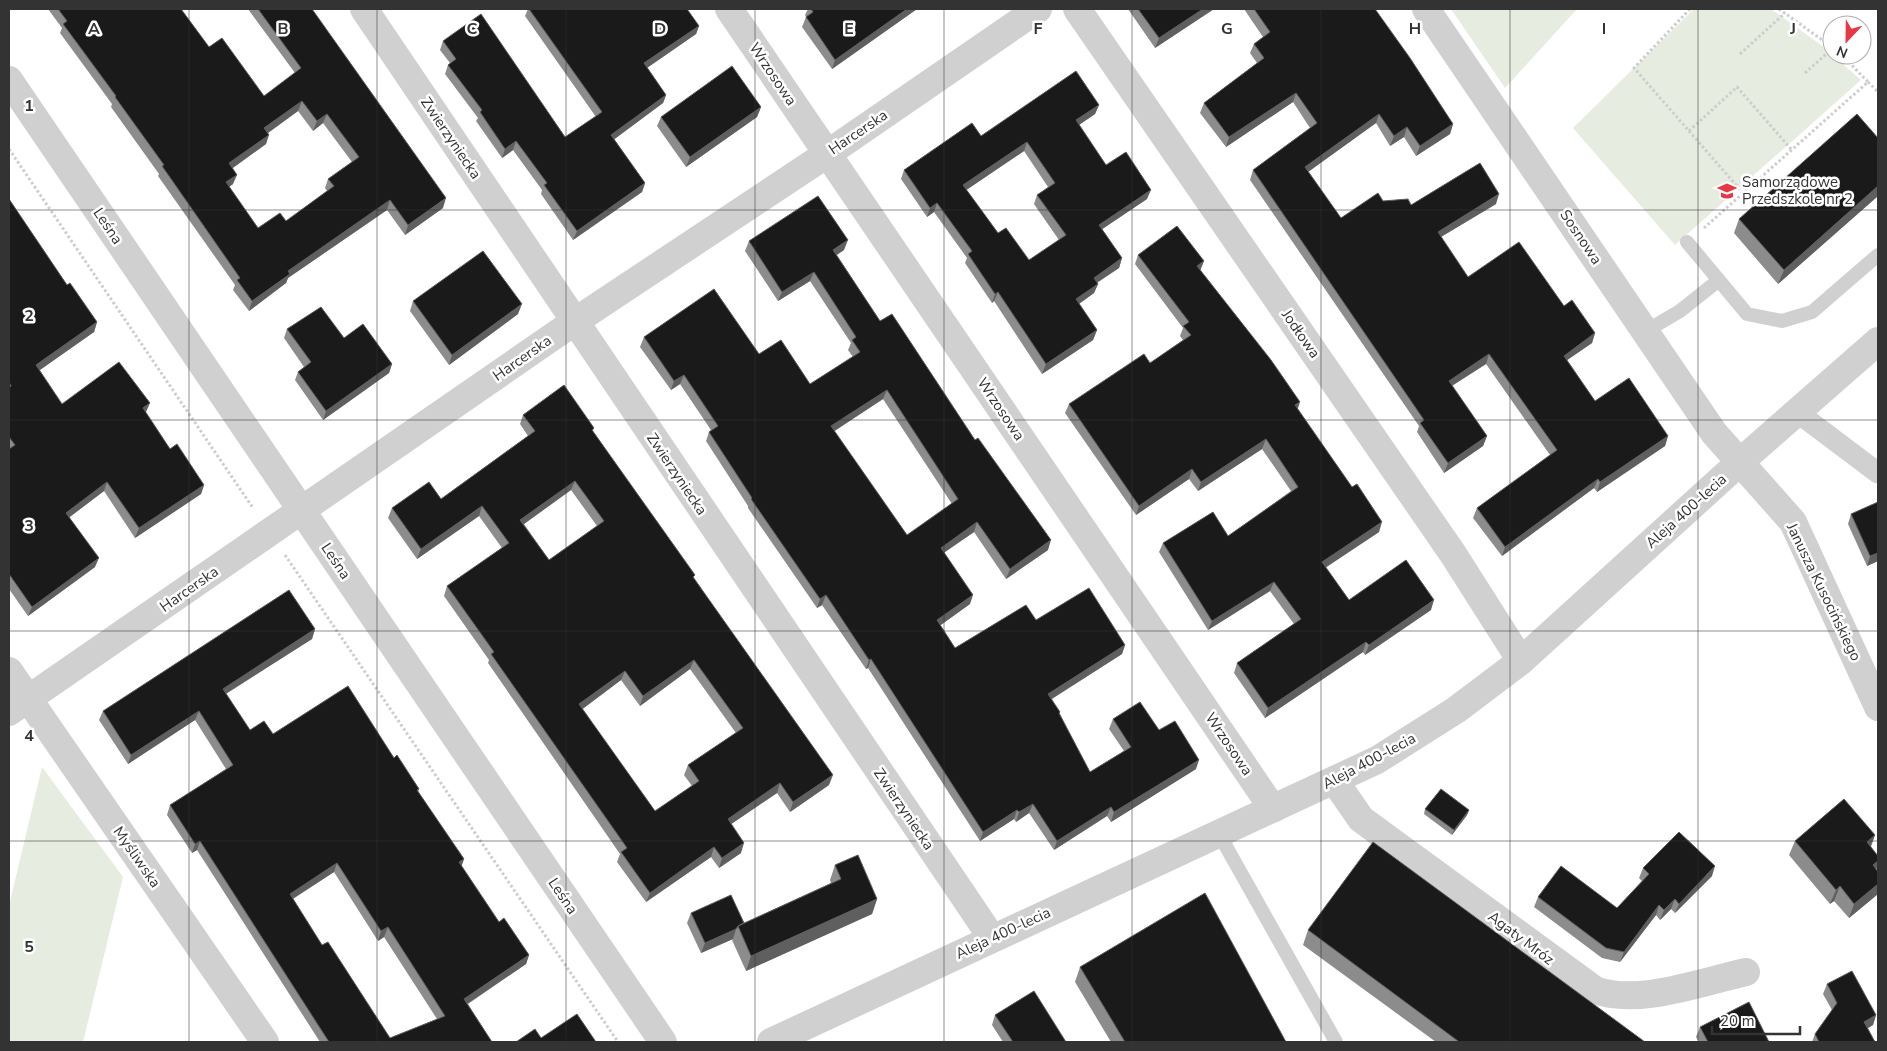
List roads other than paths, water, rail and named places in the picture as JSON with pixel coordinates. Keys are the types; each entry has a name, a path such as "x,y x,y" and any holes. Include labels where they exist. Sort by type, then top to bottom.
{"street":[{"name":"Zwierzyniecka","path":"364,9 992,938"},
{"name":"Wrzosowa","path":"729,9 1273,809"},
{"name":"Harcerska","path":"19,706 574,322 827,154 1038,9"},
{"name":"Jodłowa","path":"1077,9 1453,554 1521,661"},
{"name":"Sosnowa","path":"1426,9 1714,433 1740,462"},
{"name":"Leśna","path":"9,80 663,1042"},
{"name":"Aleja 400-lecia","path":"771,1042 1273,809 1377,760 1409,742 1456,710 1521,661 1740,462 1878,342"},
{"path":"1797,412 1878,473"},
{"name":"Janusza Kusocińskiego","path":"1740,462 1793,522 1878,707"},
{"name":"Myśliwska","path":"9,671 19,706 265,1042"},
{"name":"Agaty Mróz","path":"1334,780 1361,819 1594,990 1608,995 1631,997 1746,972"}],"lane":[{"path":"1687,242 1747,314 1782,321 1812,312 1878,255"},
{"path":"1646,331 1680,312 1718,280"},
{"path":"1219,834 1336,1042"}],"place":[{"name":"Samorządowe Przedszkole nr 2","path":"1727,191"}]}
